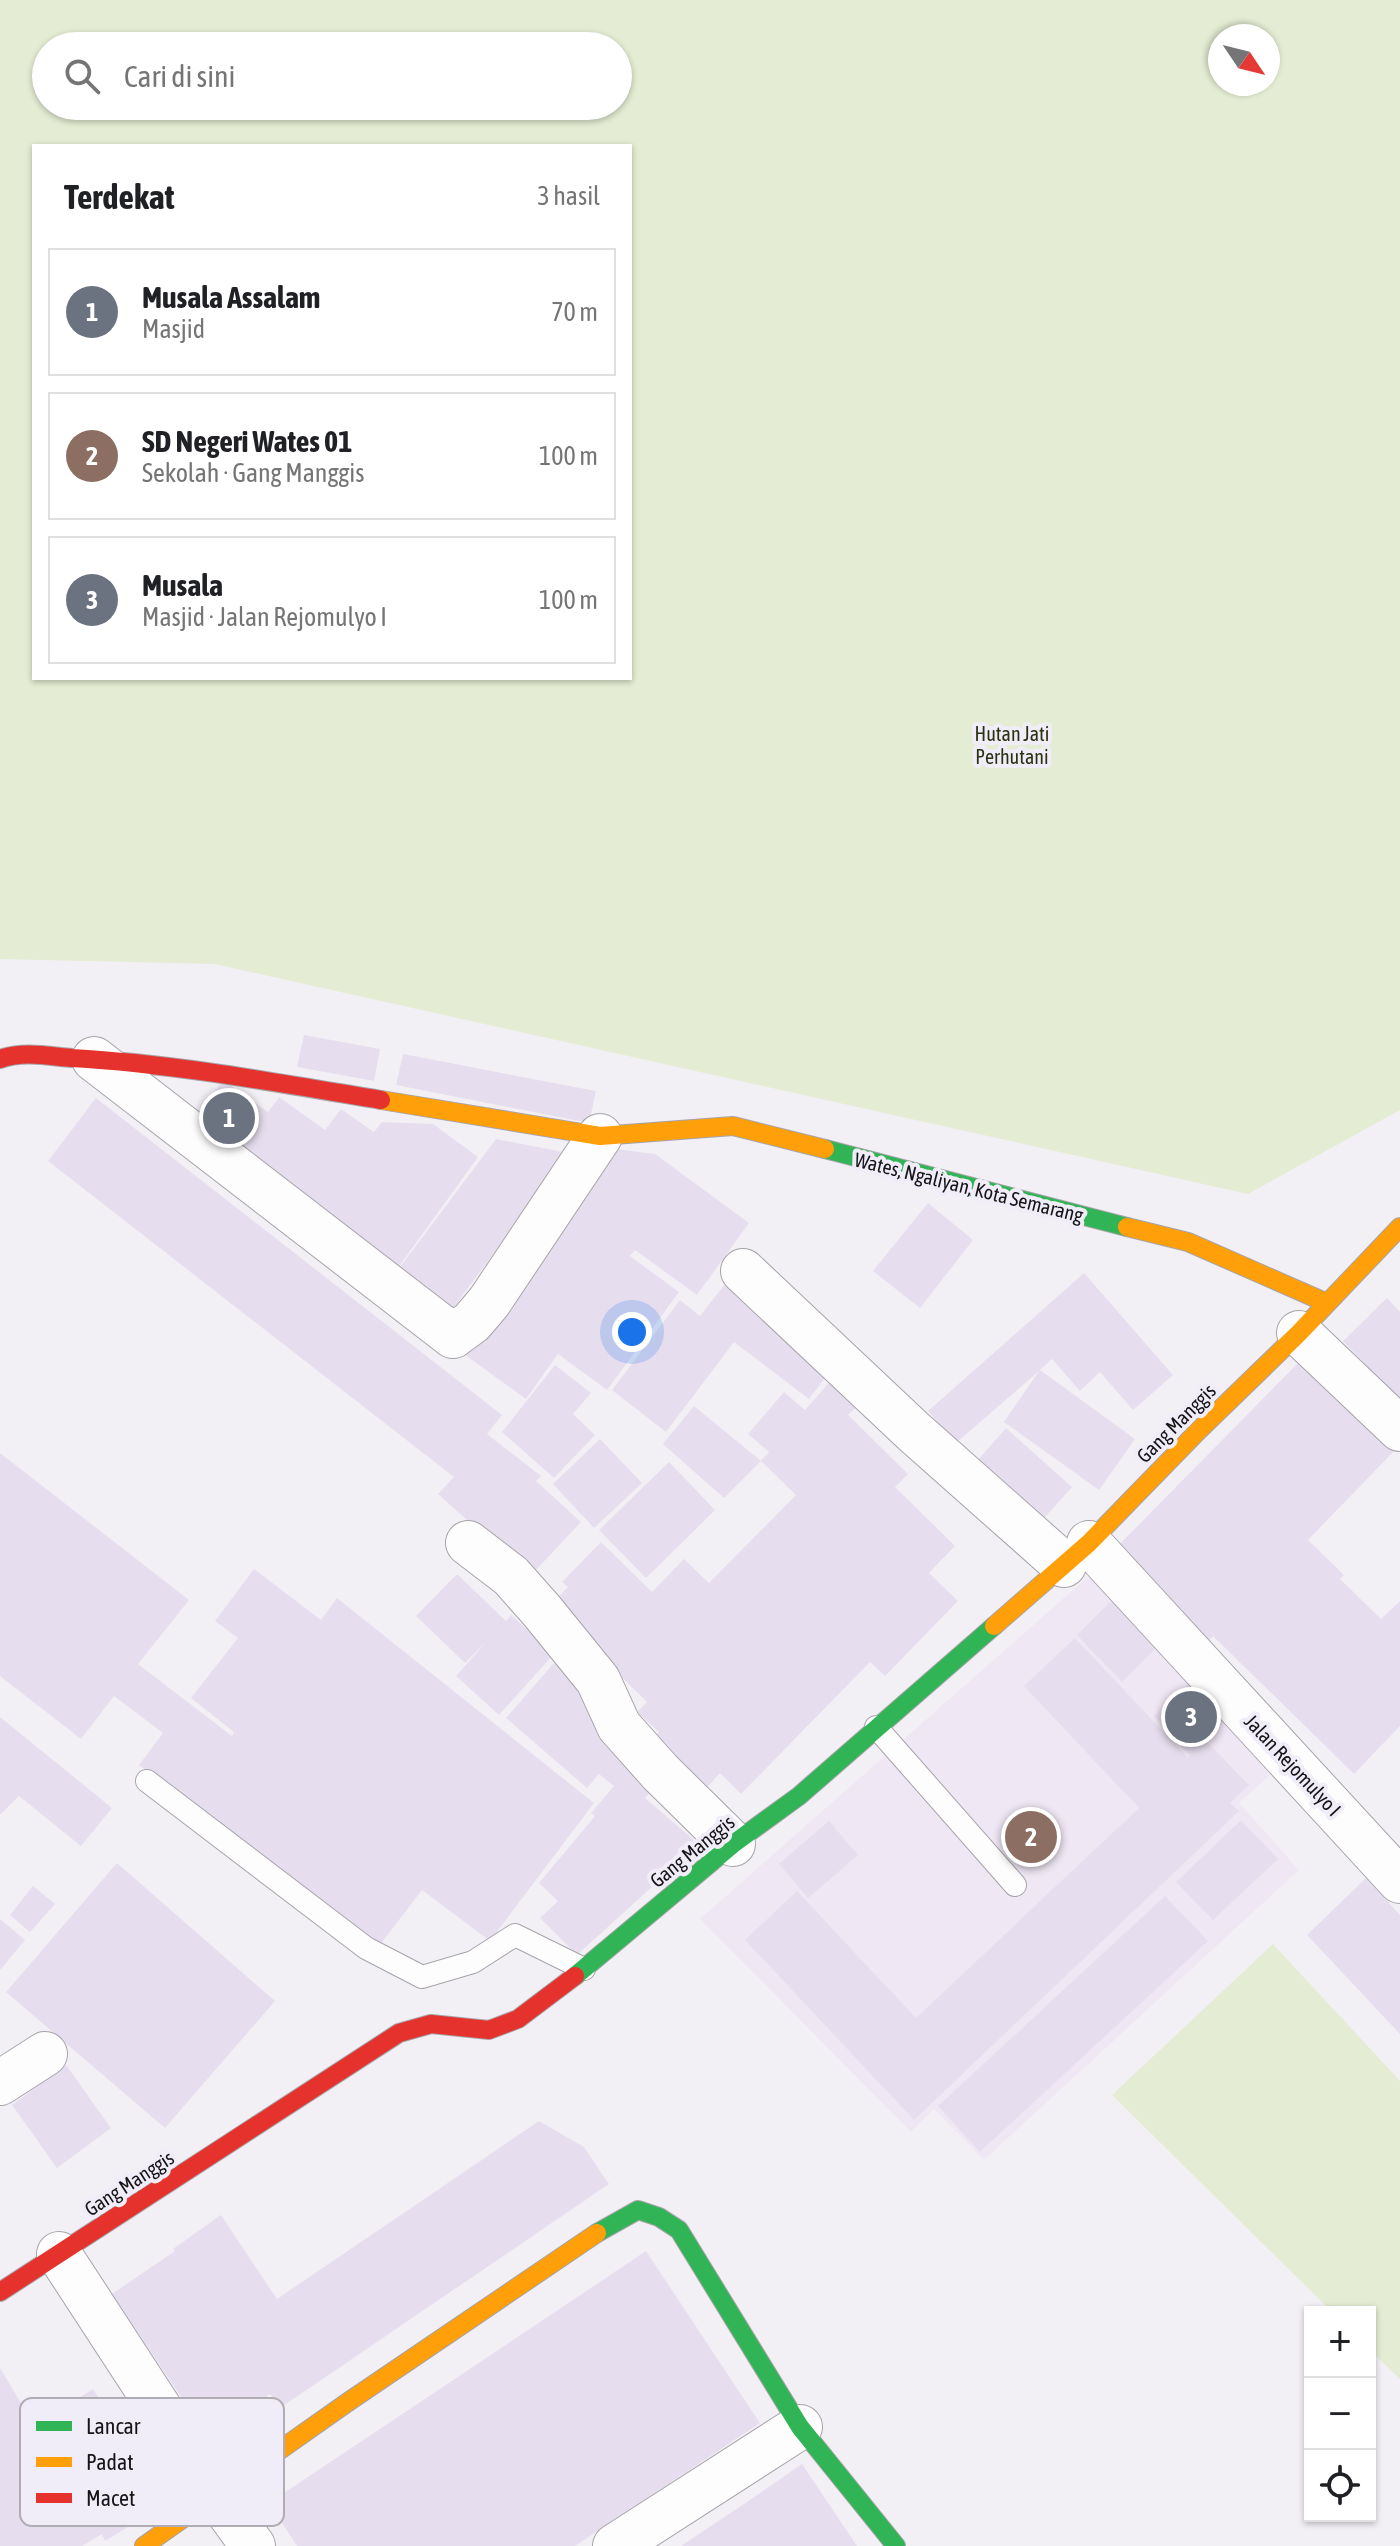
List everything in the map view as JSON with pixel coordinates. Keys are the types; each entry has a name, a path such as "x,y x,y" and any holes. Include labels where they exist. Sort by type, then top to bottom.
{"street":[{"name":"Wates, Ngaliyan, Kota Semarang","path":"0,1059 14,1054 94,1059 218,1073 600,1136 733,1126 1188,1242 1313,1318"},
{"path":"94,1059 453,1336 472,1322 489,1302 600,1136"},
{"name":"Gang Manggis","path":"0,2292 399,2033 431,2024 489,2030 518,2019 584,1969 733,1844 799,1796 1076,1554 1400,1227"},
{"name":"Jalan Rejomulyo I","path":"743,1271 914,1432 1076,1554 1400,1881"},
{"path":"1313,1318 1400,1429"},
{"path":"468,1543 511,1576 542,1611 598,1680 619,1726 660,1772 733,1844"},
{"path":"0,2083 45,2054"},
{"path":"284,2448 582,2242 638,2210 659,2217 679,2230 800,2427 896,2546"},
{"path":"59,2254 153,2398"},
{"path":"615,2546 800,2427"},
{"path":"144,2546 172,2526"},
{"path":"238,2526 253,2546"}],"lane":[{"path":"876,1727 1015,1885"},
{"path":"147,1781 366,1948 422,1977 473,1962 515,1935 584,1969"}],"shaded area":[{"path":"1095,1575 1281,1765 1239,1803 1299,1870 984,2160 934,2109 911,2132 700,1919 1082,1582"}],"green space":[{"name":"Hutan Jati Perhutani","path":"0,0 1400,0 1400,1110 1248,1194 215,964 0,959"},
{"path":"1273,1944 1400,2081 1400,2379 1376,2356 1376,2306 1326,2306 1112,2095"}],"building":[{"path":"304,1035 380,1049 374,1081 297,1067"},
{"path":"403,1054 596,1091 589,1123 396,1085"},
{"path":"223,1080 268,1112 279,1097 325,1130 341,1109 374,1132 382,1122 433,1124 478,1157 395,1272 191,1124"},
{"path":"96,1098 502,1415 487,1434 541,1476 536,1481 581,1522 533,1573 438,1494 454,1477 48,1161"},
{"path":"496,1139 568,1153 445,1319 391,1279"},
{"path":"616,1149 655,1154 749,1223 697,1295 635,1250 630,1256 679,1292 607,1390 558,1354 526,1399 465,1355"},
{"path":"928,1203 973,1240 920,1308 873,1271"},
{"path":"1084,1273 1173,1375 1133,1410 1100,1372 1080,1391 1052,1359 1040,1370 1135,1439 1099,1490 1004,1422 1039,1371 956,1443 928,1411"},
{"path":"725,1284 834,1366 809,1399 734,1342 666,1432 612,1390 680,1300 700,1316"},
{"path":"1387,1298 1400,1312 1400,1400 1343,1341"},
{"path":"1306,1355 1399,1446 1308,1540 1344,1575 1340,1579 1381,1619 1400,1601 1400,1726 1354,1774 1213,1636 1209,1641 1115,1549"},
{"path":"555,1365 591,1393 573,1414 595,1435 554,1478 502,1432"},
{"path":"834,1377 861,1403 848,1415 908,1474 895,1487 955,1546 929,1573 958,1601 885,1676 870,1662 741,1794 720,1773 703,1792 651,1740 659,1732 637,1712 647,1702 550,1606 568,1587 562,1582 601,1542 652,1592 684,1559 709,1583 796,1495 761,1461 769,1452 748,1434 784,1392 805,1410"},
{"path":"694,1406 761,1461 724,1498 663,1444"},
{"path":"1006,1428 1072,1487 1037,1526 971,1468"},
{"path":"600,1439 642,1483 594,1528 553,1484"},
{"path":"0,1453 189,1600 138,1664 232,1736 234,1732 191,1698 238,1638 215,1621 254,1569 321,1620 337,1598 594,1803 490,1941 422,1890 379,1946 139,1765 163,1733 114,1696 81,1739 0,1676"},
{"path":"669,1462 715,1510 646,1578 599,1530"},
{"path":"457,1574 506,1621 511,1615 554,1654 499,1715 456,1676 486,1642 465,1663 416,1616"},
{"path":"1116,1596 1161,1643 1122,1682 1077,1635"},
{"path":"1075,1638 1188,1758 1190,1755 1154,1716 1193,1679 1229,1718 1205,1740 1249,1785 1230,1803 1239,1811 914,2120 745,1940 797,1891 916,2018 1139,1808 1024,1686"},
{"path":"554,1663 601,1704 660,1782 645,1798 694,1840 664,1876 577,1955 540,1918 558,1901 539,1883 595,1816 591,1813 614,1786 599,1774 587,1788 506,1718"},
{"path":"0,1717 112,1808 81,1846 19,1796 0,1815"},
{"path":"1241,1820 1278,1859 1213,1920 1176,1882"},
{"path":"829,1821 858,1855 808,1898 779,1864"},
{"path":"117,1863 275,2001 165,2128 6,1992"},
{"path":"1366,1878 1400,1915 1400,2034 1307,1935"},
{"path":"33,1886 55,1904 30,1932 10,1915"},
{"path":"1165,1896 1208,1941 980,2152 938,2106"},
{"path":"0,1919 25,1940 0,1970"},
{"path":"66,2065 111,2128 57,2168 12,2105"},
{"path":"539,2121 584,2147 609,2184 284,2405 284,2398 273,2398 270,2394 264,2398 182,2398 112,2294 221,2215 277,2299"},
{"path":"646,2251 760,2423 575,2546 297,2546 284,2526 284,2493"},
{"path":"0,2368 20,2401 20,2526 130,2526 105,2541 102,2534 82,2546 0,2546"},
{"path":"93,2389 99,2398 79,2398"},
{"path":"802,2464 857,2546 681,2546 738,2508"}],"traffic: fast":[{"path":"825,1149 1127,1227"},
{"path":"575,1976 733,1844 799,1796 994,1626"},
{"path":"597,2233 638,2210 659,2217 679,2230 800,2427 896,2546"}],"traffic: slow":[{"path":"381,1100 600,1136 733,1126 825,1149"},
{"path":"1127,1227 1188,1242 1327,1303"},
{"path":"994,1626 1089,1543 1400,1227"},
{"path":"284,2447 597,2233"},
{"path":"144,2546 172,2526"}],"traffic: jam":[{"path":"0,1059 36,1055 150,1065 381,1100"},
{"path":"0,2292 399,2033 431,2024 489,2030 518,2019 575,1976"}],"place":[{"name":"Musala Assalam","path":"229,1118"},
{"name":"Musala","path":"1191,1717"},
{"name":"SD Negeri Wates 01","path":"1031,1837"}]}
